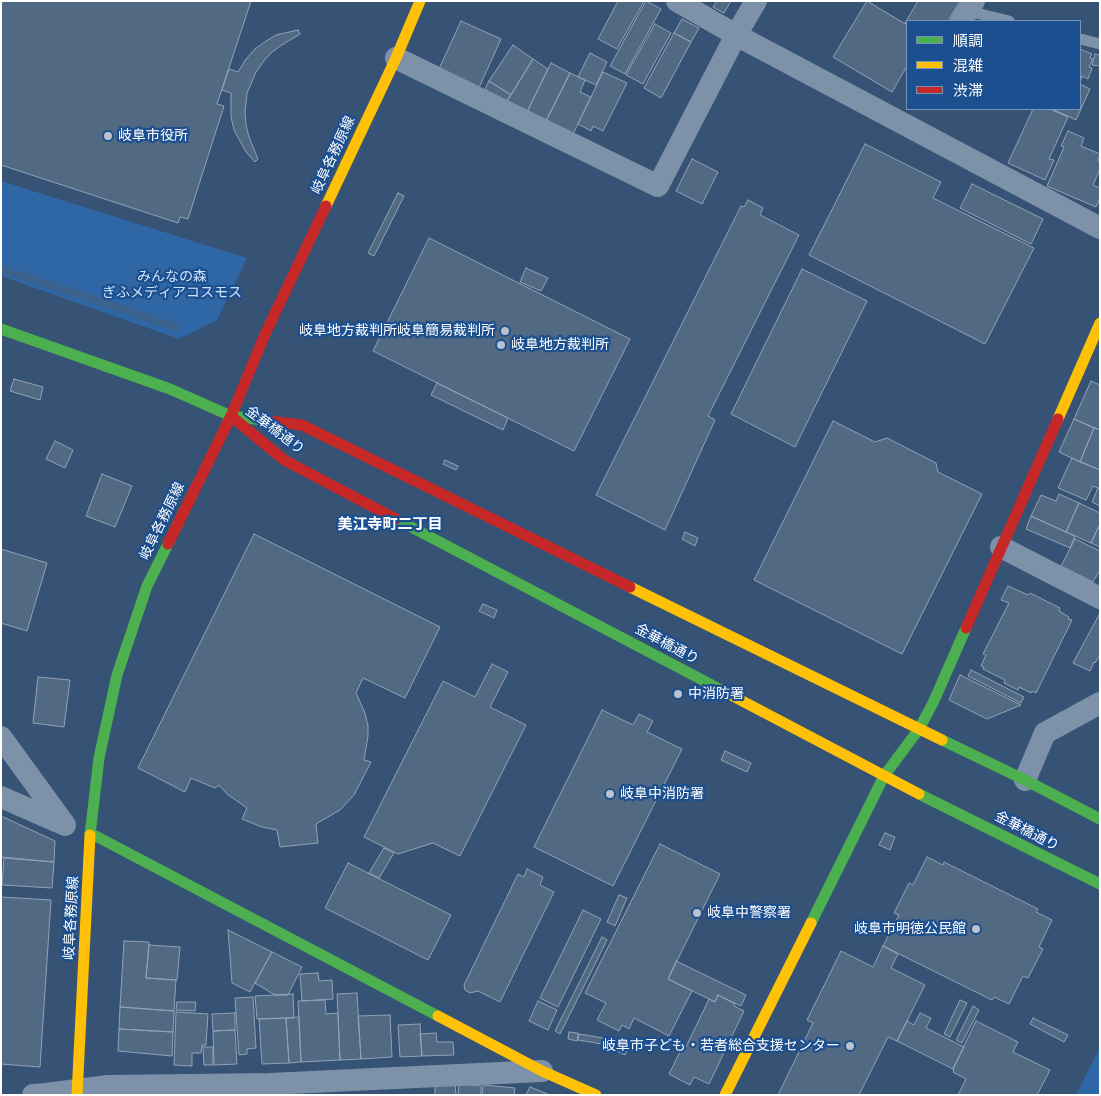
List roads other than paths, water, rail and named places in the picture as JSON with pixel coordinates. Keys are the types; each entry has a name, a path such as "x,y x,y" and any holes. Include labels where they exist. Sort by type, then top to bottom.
{"main road":[{"name":"岐阜各務原線","path":"77,1092 90,833 99,758 117,675 147,586 231,416 266,332 396,58 420,1"},
{"path":"725,1095 884,776 919,729 933,703 1001,547 1095,346 1100,323"},
{"name":"金華橋通り","path":"1,329 170,389 231,416 284,460 884,776 1100,884"},
{"name":"金華橋通り","path":"231,416 302,425 1025,780 1100,819"},
{"path":"90,833 542,1072 596,1095"}],"street":[{"path":"677,1 736,35 904,115 1100,228"},
{"path":"396,58 658,186 736,35 756,1"},
{"path":"1001,547 1100,598"},
{"path":"1025,780 1044,733 1100,703"},
{"path":"1,737 65,825"},
{"path":"1,797 65,825 90,833"},
{"path":"33,1095 77,1092 108,1086 270,1084 542,1072"}],"lane":[{"path":"968,11 1005,20"},
{"path":"1081,39 1100,44"}],"waterway":[{"path":"1,269 175,327"}],"place":[{"name":"岐阜市役所","path":"108,136"},
{"name":"岐阜地方裁判所岐阜簡易裁判所","path":"505,331"},
{"name":"岐阜地方裁判所","path":"501,345"},
{"name":"中消防署","path":"678,694"},
{"name":"岐阜中消防署","path":"610,794"},
{"name":"岐阜中警察署","path":"697,913"},
{"name":"岐阜市明徳公民館","path":"976,929"},
{"name":"岐阜市子ども・若者総合支援センター","path":"850,1046"}],"district":[{"name":"美江寺町二丁目","path":"390,524"}],"park label":[{"name":"みんなの森 ぎふメディアコスモス","path":"172,286"}]}
